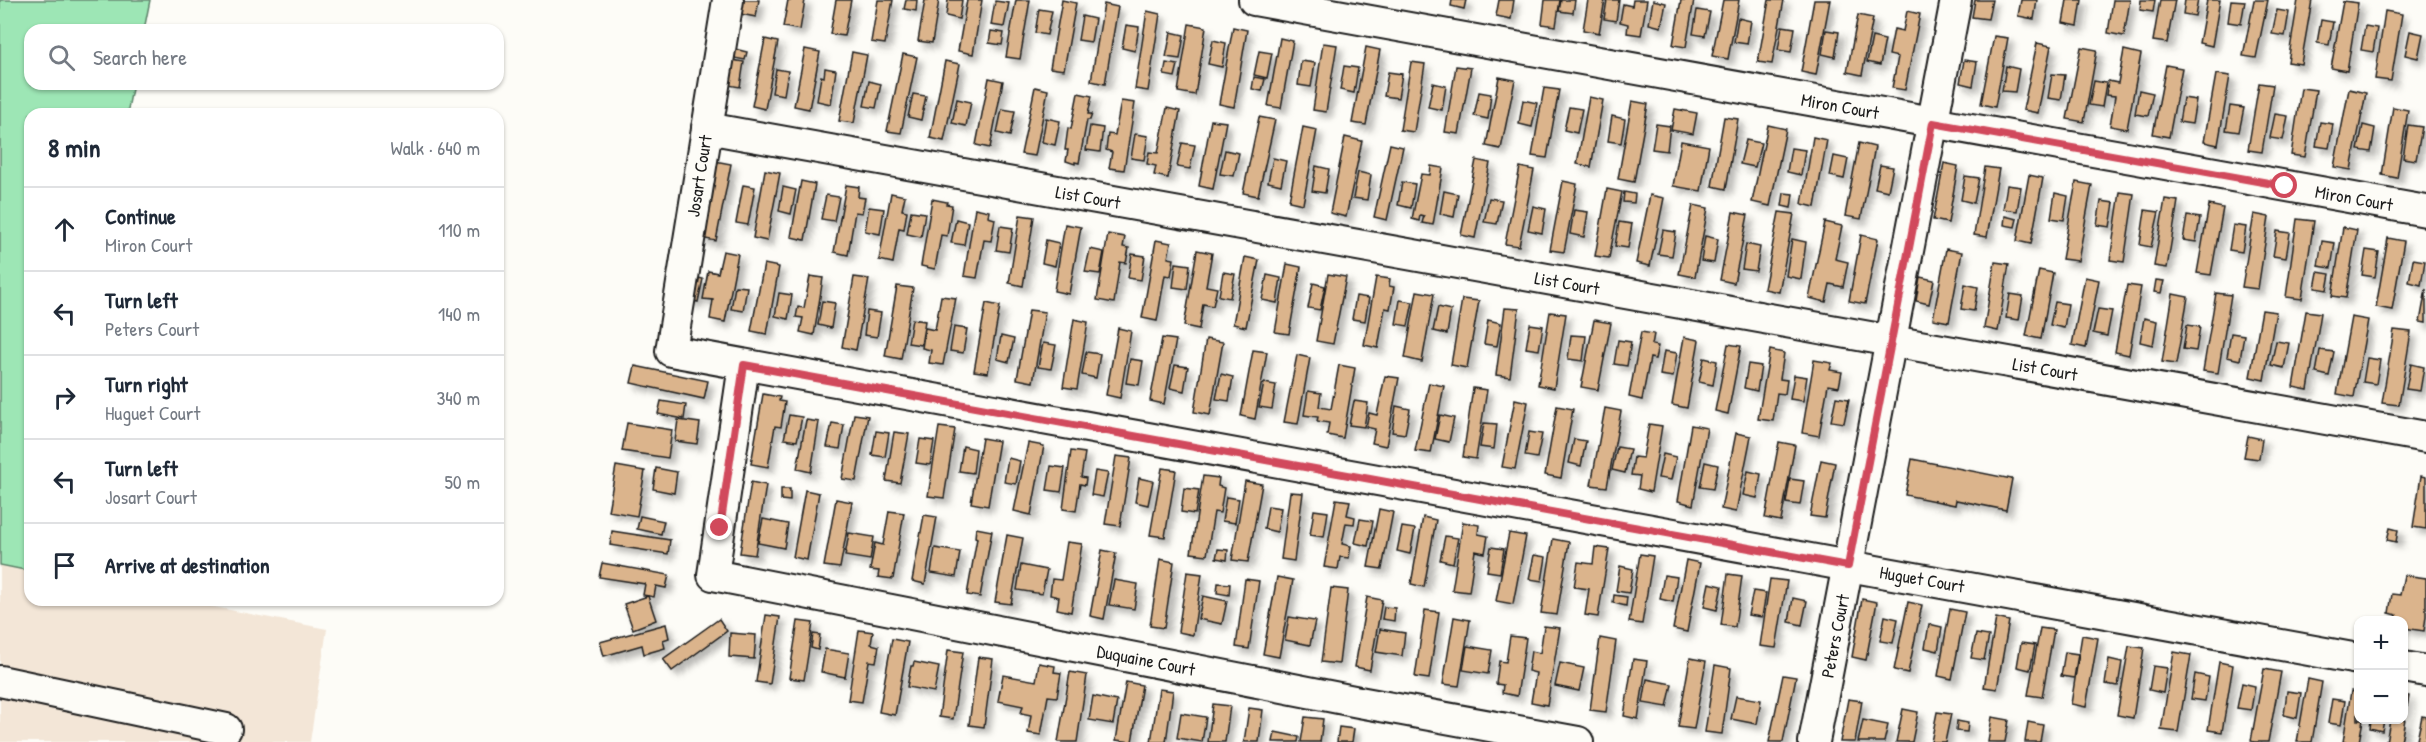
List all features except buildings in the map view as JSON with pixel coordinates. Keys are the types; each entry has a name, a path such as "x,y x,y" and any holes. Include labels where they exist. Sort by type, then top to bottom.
{"street":[{"name":"Josart Court","path":"671,351 728,0"},
{"name":"Miron Court","path":"1254,0 2426,212"},
{"name":"Peters Court","path":"1814,742 1956,0"},
{"name":"List Court","path":"707,128 2426,437"},
{"name":"Huguet Court","path":"671,351 2354,658"},
{"name":"Duquaine Court","path":"744,365 714,575 1347,700 1578,742"},
{"path":"2408,668 2426,671"},
{"path":"0,681 226,729"}],"shaded area":[{"path":"0,565 24,570 24,606 209,606 327,629 310,742 0,742"}],"green space":[{"path":"0,0 150,0 145,24 24,24 24,90 132,90 128,108 24,108 24,570 0,565"}],"route":[{"path":"720,528 744,365 1848,566 1933,123 2285,186"}]}
